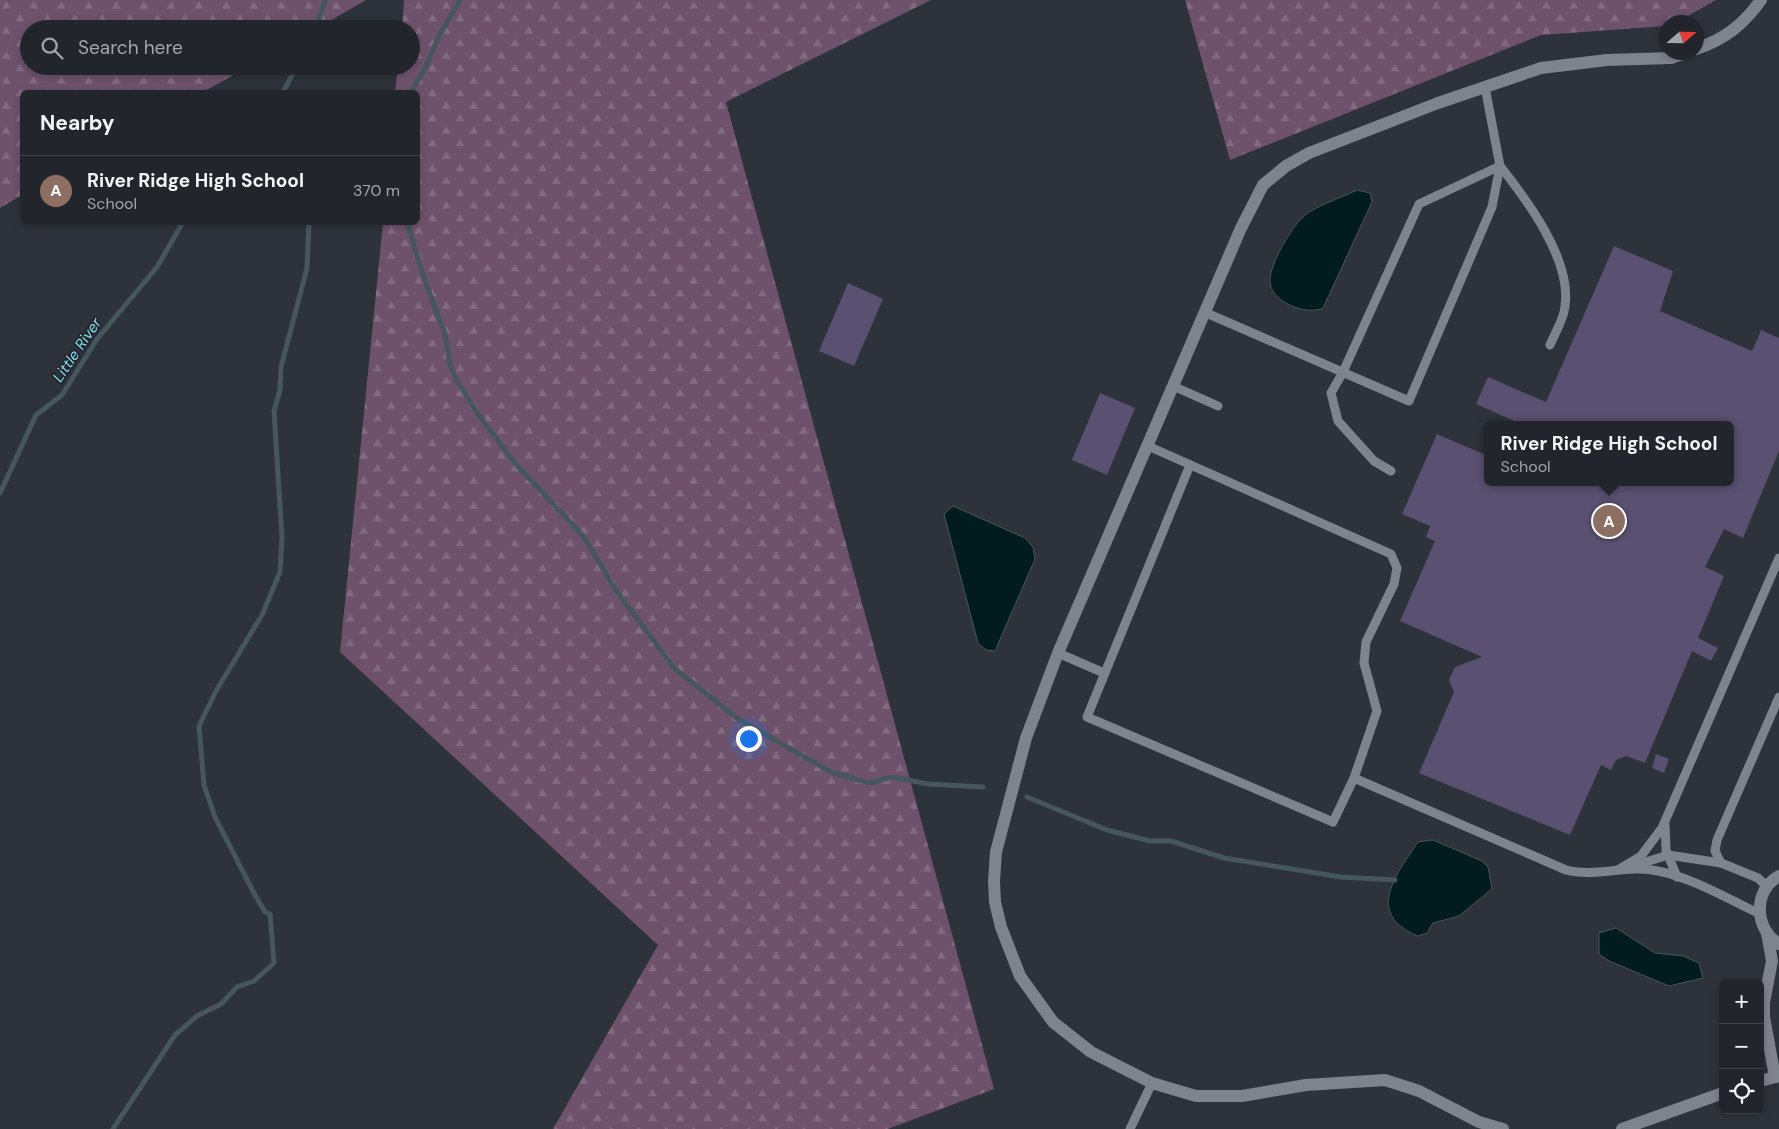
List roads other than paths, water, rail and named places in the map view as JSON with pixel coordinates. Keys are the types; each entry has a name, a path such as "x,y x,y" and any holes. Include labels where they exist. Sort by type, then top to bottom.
{"street":[{"path":"1704,46 1718,42 1748,18 1761,0"},
{"path":"1501,1129 1479,1122 1419,1091 1385,1080 1306,1084 1232,1096 1196,1096 1152,1083 1091,1052 1052,1022 1020,976 1010,952 995,902 996,852 1002,822 1026,738 1058,653 1204,312 1254,200 1263,186 1274,175 1309,153 1438,103 1542,68 1607,60 1659,58"},
{"path":"1764,1080 1777,1076 1764,1017 1766,989 1775,970 1767,934 1760,914 1761,898 1767,887 1779,876"},
{"path":"1767,934 1779,944"},
{"path":"1622,1129 1719,1094"}],"lane":[{"path":"1204,312 1409,401 1492,207 1500,166 1485,87"},
{"path":"1391,471 1374,461 1338,421 1331,393 1343,372 1418,204 1500,166"},
{"path":"1500,166 1528,202 1549,238 1565,282 1565,306 1550,345"},
{"path":"1173,386 1218,406"},
{"path":"1148,446 1190,464 1391,554 1397,568 1394,584 1366,642 1364,663 1377,711 1354,778 1333,822 1087,717 1190,464"},
{"path":"1615,872 1641,856 1653,842 1666,819 1779,558"},
{"path":"1058,653 1104,673"},
{"path":"1721,863 1715,851 1717,840 1779,696"},
{"path":"1354,778 1566,870 1592,873 1636,869 1657,871 1677,877 1760,914"},
{"path":"1666,819 1664,830 1668,855 1677,877"},
{"path":"1615,872 1668,855 1721,863 1758,878 1767,887"},
{"path":"1130,1129 1152,1083"}],"waterway":[{"name":"Little River","path":"319,20 325,0"},
{"path":"412,90 425,69 438,38 460,0"},
{"name":"Little River","path":"284,90 292,75"},
{"name":"Little River","path":"0,493 36,415 62,395 97,339 157,267 181,225"},
{"path":"113,1129 175,1035 197,1016 221,1004 237,987 254,981 274,963 270,914 265,912 254,893 215,817 204,785 199,726 216,691 262,615 280,572 282,538 274,411 280,390 281,367 307,268 309,225"},
{"path":"408,225 425,281 445,334 450,365 457,381 478,414 514,462 584,537 615,589 674,668 738,719 831,772 869,783 892,777 928,784 983,787"},
{"path":"1027,797 1107,830 1150,841 1171,841 1224,858 1341,877 1395,880"}],"place":[{"name":"River Ridge High School","path":"1609,521"}]}
